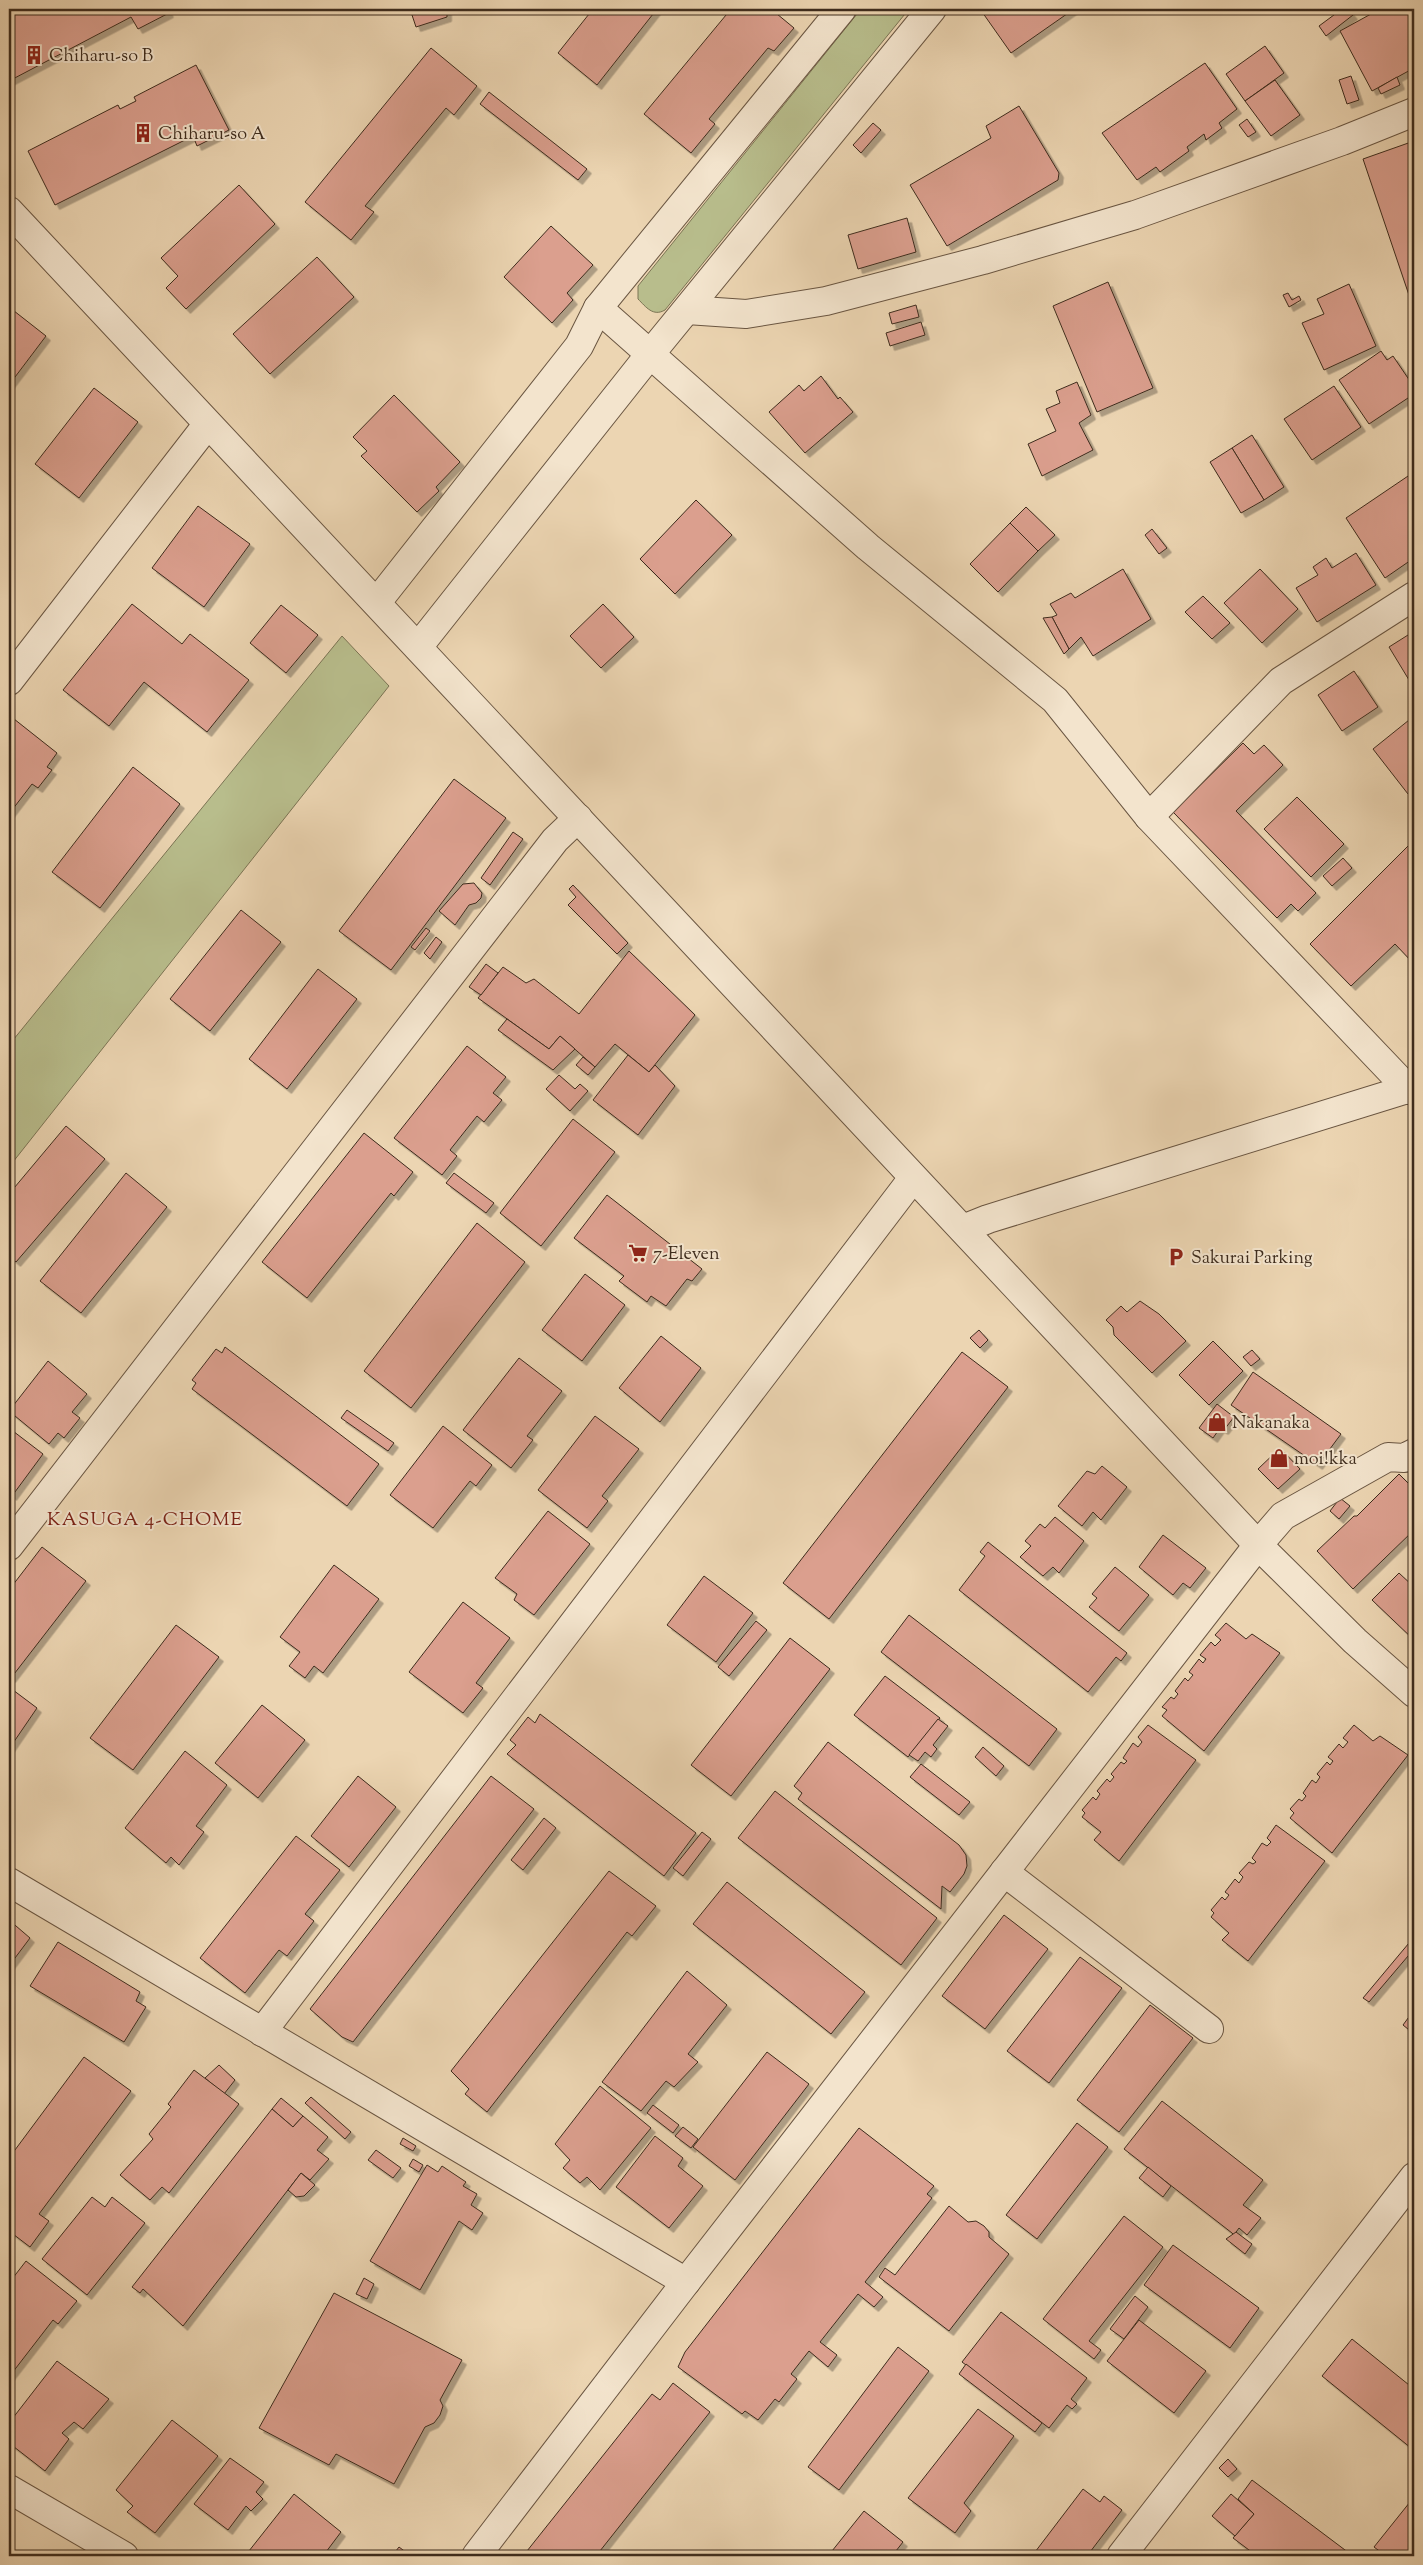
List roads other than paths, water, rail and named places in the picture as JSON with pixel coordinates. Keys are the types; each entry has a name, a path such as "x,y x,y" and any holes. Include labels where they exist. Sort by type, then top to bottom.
{"street":[{"path":"377,602 579,346 598,308 842,9"},
{"path":"418,647 651,353 932,9"},
{"path":"687,310 746,314 817,302 983,260 1136,214 1342,141 1414,112"},
{"path":"9,211 207,425 377,602 913,1178 1258,1545 1355,1641 1414,1692"},
{"path":"598,308 868,547 1055,700 1149,817 1412,1089 988,1219 963,1229"},
{"path":"9,681 207,425"},
{"path":"1149,817 1280,681 1414,596"},
{"path":"9,1546 555,840 578,818"},
{"path":"262,2032 913,1178"},
{"path":"476,2556 686,2282 1258,1545 1283,1516 1290,1511 1388,1457 1411,1460"},
{"path":"1004,1872 1209,2029"},
{"path":"9,1882 686,2282"},
{"path":"1121,2556 1414,2177"},
{"path":"9,2489 124,2556"}],"place":[{"name":"Chiharu-so B","path":"34,55"},
{"name":"Chiharu-so A","path":"143,133"},
{"name":"7-Eleven","path":"638,1253"},
{"name":"Sakurai Parking","path":"1176,1257"},
{"name":"Nakanaka","path":"1217,1422"},
{"name":"moi!kka","path":"1279,1458"}],"district":[{"name":"KASUGA 4-CHOME","path":"145,1518"}]}
